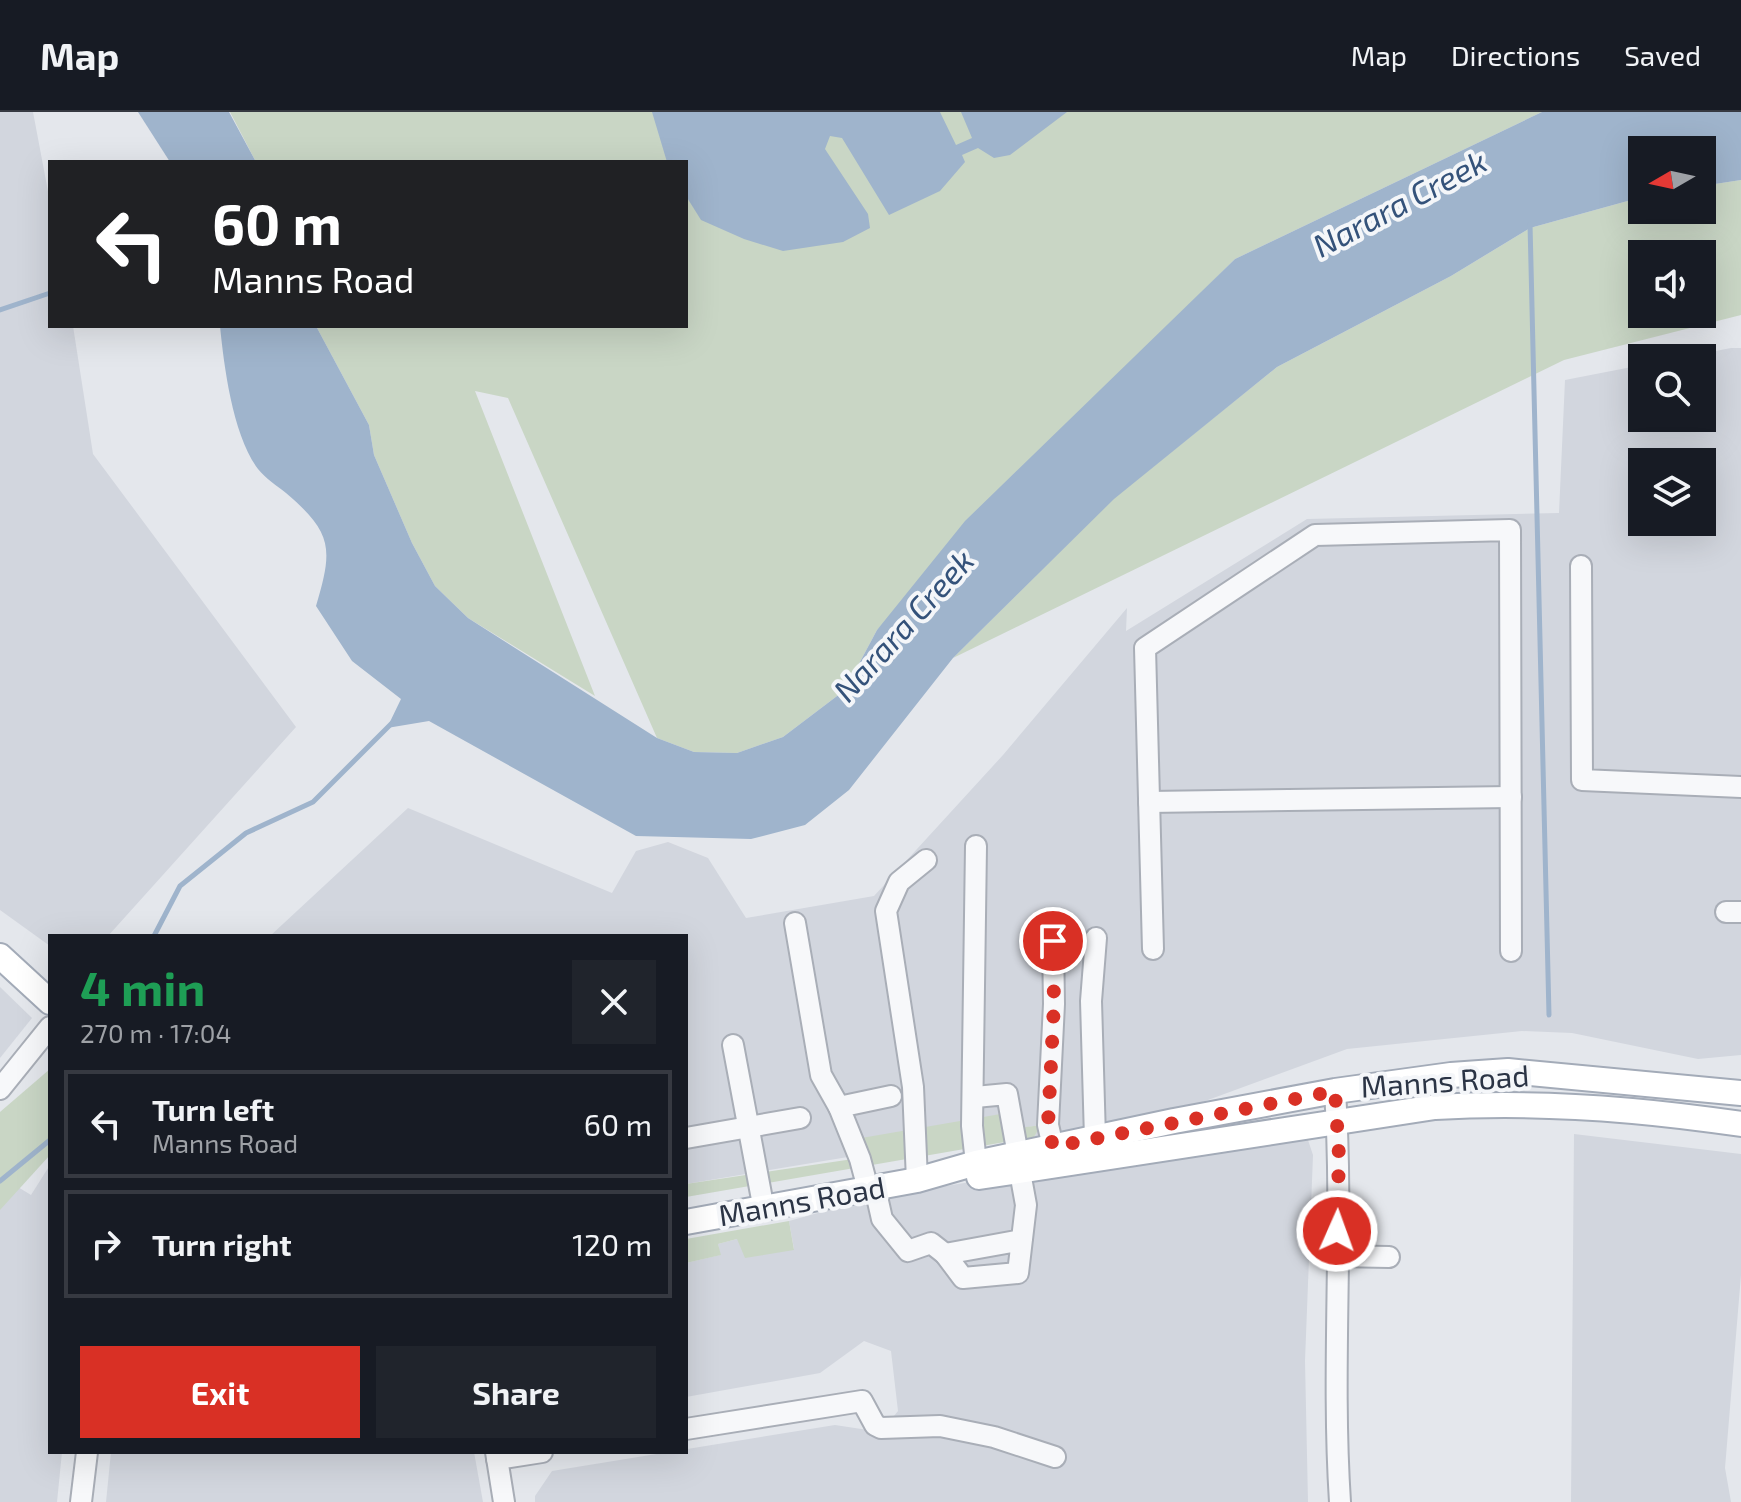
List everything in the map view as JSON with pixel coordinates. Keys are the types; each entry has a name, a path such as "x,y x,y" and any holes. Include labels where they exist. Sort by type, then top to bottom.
{"main road":[{"path":"0,956 48,1000"},
{"name":"Manns Road","path":"917,1180 976,1163 1019,1163 1053,1147 1335,1091 1508,1071 1741,1093"},
{"name":"Manns Road","path":"688,1222 1019,1163 1435,1107 1508,1104 1691,1116 1741,1124"}],"street":[{"path":"1153,949 1145,648 1315,535 1510,530 1511,951"},
{"path":"1581,566 1582,780 1741,787"},
{"path":"1149,802 1511,797"},
{"path":"976,846 975,1097 972,1126 976,1163"},
{"path":"917,1180 913,1087 886,911 899,882 926,860"},
{"path":"795,923 821,1075 839,1107 882,1219 908,1251 931,1243 945,1254 963,1278 1018,1273 1026,1205 1007,1094 975,1097"},
{"path":"1095,1138 1091,1001 1096,938"},
{"path":"1053,941 1054,1004 1048,1125 1053,1147"},
{"path":"0,1089 48,1029"},
{"path":"733,1045 764,1210"},
{"path":"1335,1091 1340,1502"},
{"path":"839,1107 891,1096"},
{"path":"688,1138 800,1118"},
{"path":"945,1254 1022,1240"},
{"path":"1336,1256 1389,1257"},
{"path":"688,1429 862,1401 875,1425 881,1428 940,1426 994,1437 1055,1457"},
{"path":"81,1502 87,1454"},
{"path":"504,1502 496,1456 519,1454"}],"shaded area":[{"path":"0,112 33,112 48,191 48,328 73,328 93,454 296,727 110,934 48,934 48,945 0,910"},
{"path":"1741,348 1741,1055 1698,1059 1572,1033 1522,1031 1347,1049 1137,1126 1036,1146 1034,1137 1040,1125 688,1184 688,934 272,934 408,808 612,893 636,851 668,842 708,858 746,918 874,896 1003,755 1127,608 1126,631 1307,519 1559,513 1565,380 1628,368 1628,432 1716,432 1716,351"},
{"path":"0,987 32,1018 0,1058"},
{"path":"1304,1128 1313,1155 1305,1361 1308,1502 535,1502 535,1496 552,1471 657,1454 688,1454 688,1449 835,1425 881,1432 898,1411 891,1351 864,1341 820,1373 688,1397 688,1263 720,1255 718,1244 737,1239 794,1249 789,1221 872,1198"},
{"path":"1574,1134 1741,1154 1741,1275 1725,1468 1731,1502 1571,1502"},
{"path":"48,1168 48,1454 62,1454 57,1502 0,1502 0,1204 13,1184 31,1195"},
{"path":"111,1454 474,1454 483,1502 106,1502"}],"green space":[{"path":"230,112 1542,112 1235,259 1122,371 877,630 845,690 783,737 737,753 694,752 657,738 508,398 475,391 595,696 468,618 435,586 412,543 374,455 369,425 317,328 688,328 688,160 255,160"},
{"path":"1741,180 1741,315 1716,321 1716,240 1628,240 1628,328 1690,328 1564,360 953,658 1114,498 1277,367 1451,276 1530,228 1628,201 1628,224 1716,224 1716,184"},
{"path":"48,1071 48,1157 0,1210 0,1112"},
{"path":"1018,1111 1019,1128 1041,1125 1034,1137 688,1197 688,1184 853,1159 844,1141"},
{"path":"789,1221 794,1250 745,1258 737,1239 718,1244 721,1255 688,1263 688,1239"}],"water":[{"path":"138,112 229,112 255,160 169,160"},
{"path":"652,112 940,112 956,145 972,138 961,112 1067,112 1010,155 994,158 978,148 962,155 965,162 940,191 889,215 842,138 830,136 825,149 868,214 870,228 843,242 783,251 744,239 701,220 688,199 688,160 666,160"},
{"name":"Narara Creek","path":"1542,112 1741,112 1741,180 1716,184 1716,136 1628,136 1628,201 1530,228 1451,276 1277,367 1114,499 953,658 849,790 805,825 751,839 636,836 429,721 387,728 401,699 352,661 316,606 326,556 321,531 301,507 258,469 249,455 231,400 220,328 317,328 369,425 374,455 412,543 435,586 468,618 657,738 694,752 737,753 783,737 845,690 877,630 965,521 1235,259"}],"waterway":[{"path":"1530,224 1549,1015"},
{"path":"0,310 48,294"},
{"path":"155,934 180,886 246,833 313,802 392,723"},
{"path":"0,1181 48,1142"}],"route":[{"path":"1053,941 1054,1004 1048,1125 1053,1147 1335,1091 1339,1156 1337,1231"}]}
